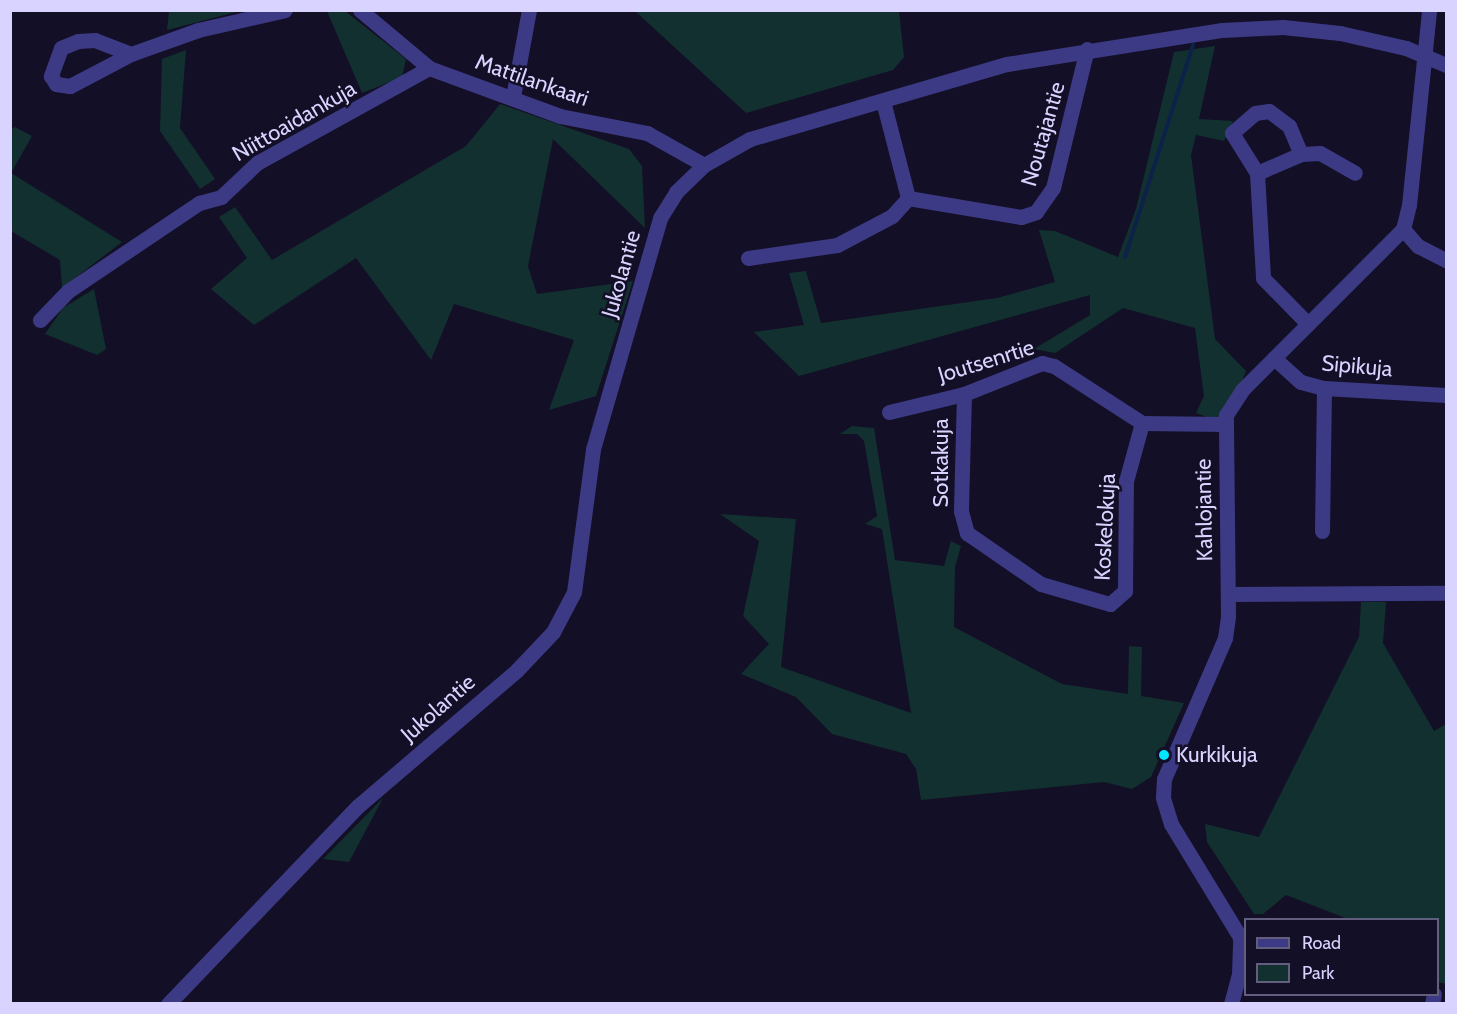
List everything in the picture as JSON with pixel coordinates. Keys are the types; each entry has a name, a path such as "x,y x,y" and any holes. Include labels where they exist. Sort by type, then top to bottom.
{"street":[{"path":"131,54 95,40 78,41 62,48 51,76 56,84 70,86 131,54 198,30 285,10"},
{"name":"Mattilankaari","path":"360,10 429,68 560,116 647,133 704,165"},
{"path":"513,97 529,10"},
{"path":"1429,10 1422,54 1409,205 1402,229 1418,246 1446,260"},
{"name":"Jukolantie","path":"168,1004 358,806 517,670 553,632 574,592 593,449 660,218 676,192 704,165 750,138 1007,64 1222,30 1283,27 1362,37 1422,54 1446,65"},
{"name":"Noutajantie","path":"908,198 1021,217 1036,212 1053,188 1087,50"},
{"name":"Niittoaidankuja","path":"40,320 68,291 199,203 221,197 257,163 406,85 429,68"},
{"path":"748,258 837,245 884,222 908,198 883,101"},
{"path":"1300,154 1280,115 1255,113 1232,133 1257,173 1263,278 1308,324"},
{"path":"1257,173 1300,154 1320,153 1355,173"},
{"name":"Kahlojantie","path":"1231,1004 1242,974 1240,938 1171,824 1163,797 1164,779 1225,638 1228,594 1225,424 1230,405 1402,229"},
{"name":"Sipikuja","path":"1274,358 1301,382 1324,388 1446,395"},
{"name":"Joutsenrtie","path":"889,412 964,394 1042,363 1054,366 1142,423"},
{"path":"1322,531 1324,388"},
{"name":"Sotkakuja","path":"964,394 961,511 967,533 1041,584 1110,604 1121,599"},
{"path":"1142,423 1225,424"},
{"name":"Koskelokuja","path":"1121,599 1126,481 1142,423"},
{"path":"1228,594 1446,593"}],"green space":[{"path":"169,10 240,11 167,30"},
{"path":"327,11 345,11 406,59 402,77 362,93"},
{"path":"635,11 899,11 904,57 893,70 746,113"},
{"path":"1215,46 1199,119 1233,121 1224,141 1196,135 1191,155 1215,339 1246,371 1225,424 1196,413 1204,396 1195,328 1123,308 1055,353 1034,349 1090,315 1090,295 799,376 754,332 804,325 789,273 806,271 821,323 997,298 1055,282 1039,230 1055,231 1118,257 1136,209 1174,52"},
{"path":"186,50 180,128 215,179 200,189 160,131 162,59"},
{"path":"500,104 629,149 642,166 645,228 553,139 528,266 537,294 633,281 596,396 549,410 574,340 454,304 431,360 356,258 254,325 211,289 247,258 219,217 235,207 272,260 466,146"},
{"path":"15,127 32,136 11,173 122,242 62,288 60,260 11,231 10,130"},
{"path":"94,289 106,349 97,355 45,334 63,308"},
{"path":"852,426 874,428 895,560 944,566 951,541 961,546 955,567 954,627 1062,684 1128,694 1129,646 1142,647 1141,696 1184,703 1151,777 1132,789 1104,782 921,800 916,769 906,754 832,734 796,697 741,674 769,644 743,616 759,541 720,514 796,519 781,667 911,713 882,529 865,524 877,516 864,441 857,434 840,434"},
{"path":"1361,602 1386,602 1383,643 1434,731 1446,724 1446,984 1439,982 1439,918 1345,918 1286,895 1263,914 1254,914 1207,842 1205,824 1259,837 1359,637"},
{"path":"383,798 349,862 323,859"}],"waterway":[{"path":"1125,257 1193,45"}],"place":[{"name":"Kurkikuja","path":"1164,755"}]}
